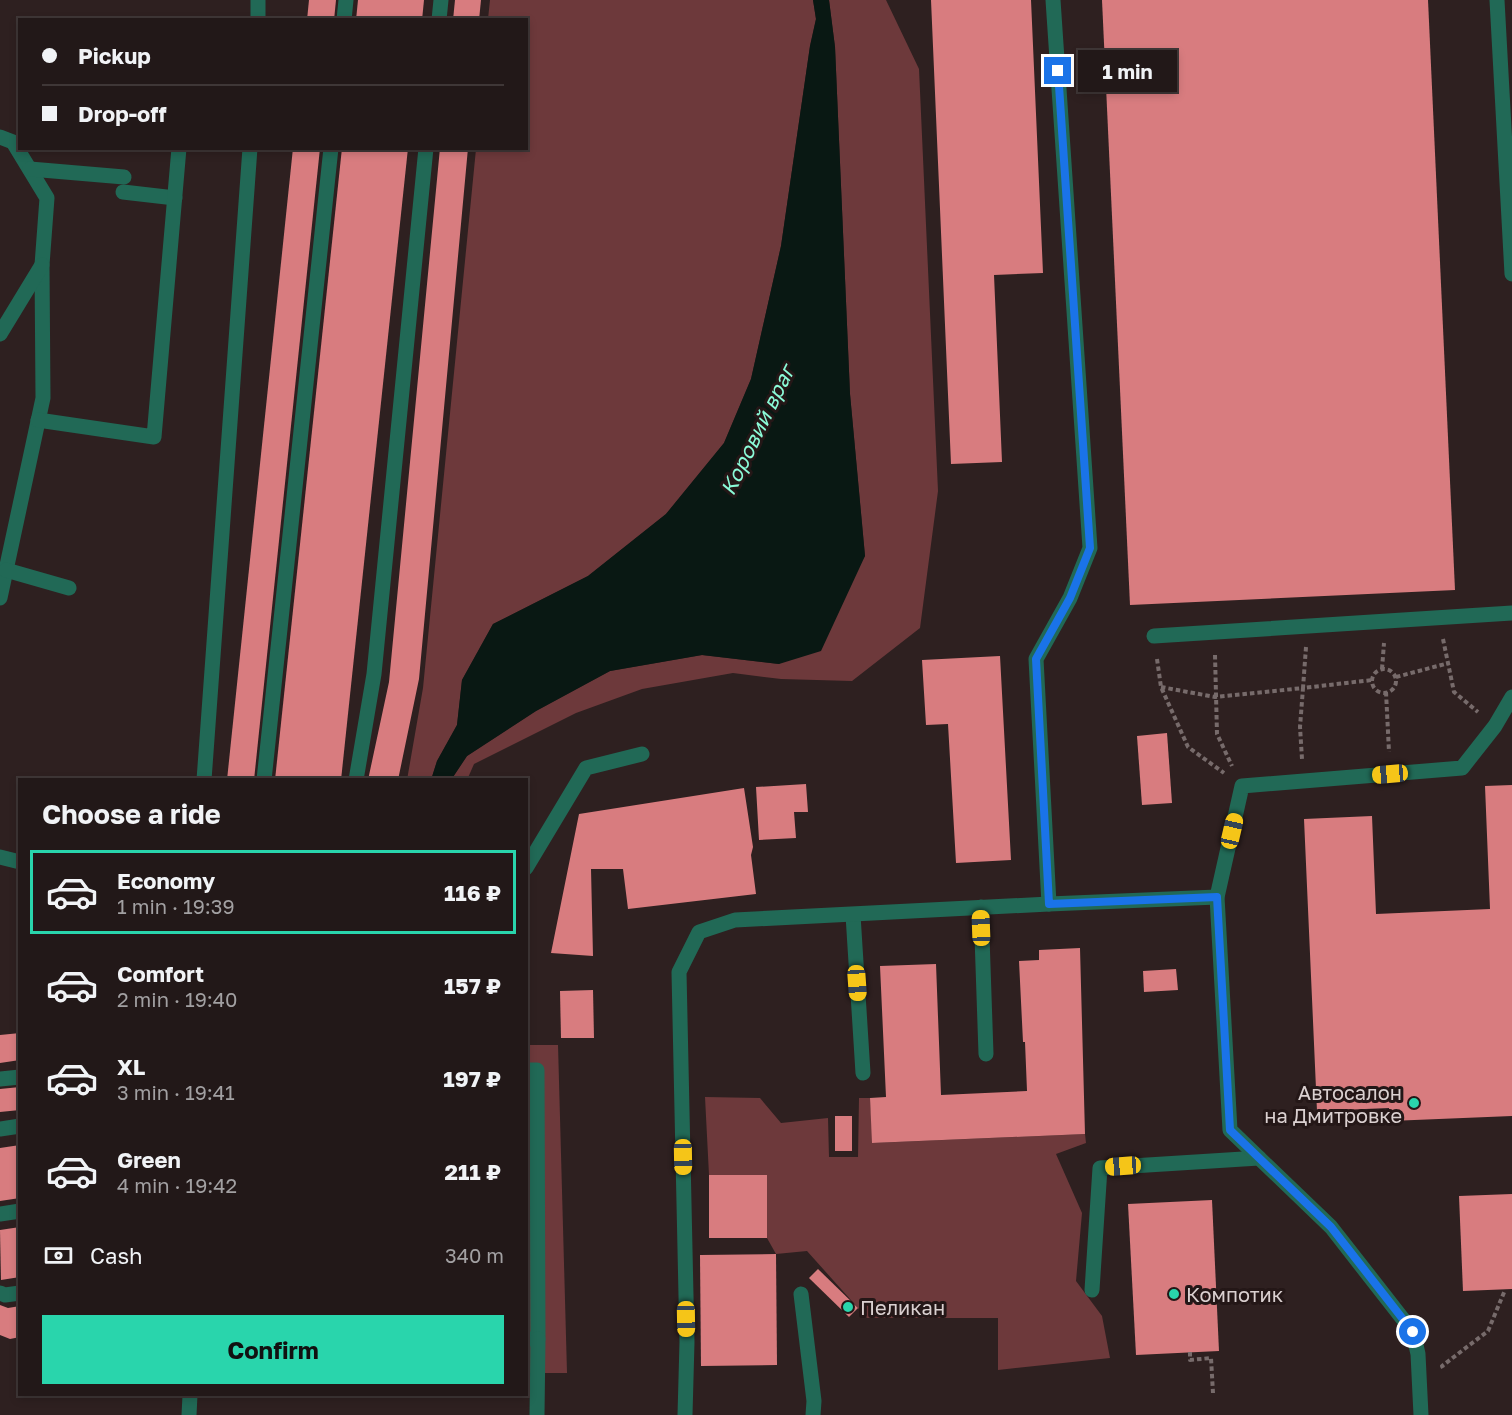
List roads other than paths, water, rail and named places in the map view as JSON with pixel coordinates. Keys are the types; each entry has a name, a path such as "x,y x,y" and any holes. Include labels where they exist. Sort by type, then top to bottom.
{"street":[{"path":"258,0 258,18"},
{"path":"344,18 346,0"},
{"path":"439,18 441,0"},
{"path":"1049,904 1036,659 1070,598 1090,548 1053,0"},
{"path":"1497,0 1512,274"},
{"path":"0,137 13,142 18,150"},
{"path":"0,598 43,398 42,265 47,198 18,150"},
{"path":"38,420 154,437 179,150"},
{"path":"204,778 250,150"},
{"path":"264,778 331,150"},
{"path":"356,778 374,674 426,150"},
{"path":"30,169 124,184 175,198"},
{"path":"0,334 42,265"},
{"path":"6,570 69,588"},
{"path":"1154,636 1512,613"},
{"path":"1421,1415 1418,1354 1413,1332 1331,1227 1230,1130 1217,897 1242,786 1462,768 1495,726 1512,697"},
{"path":"528,865 586,768 642,754"},
{"path":"0,857 18,862"},
{"path":"685,1415 687,1342 679,972 699,932 735,920 1217,897"},
{"path":"981,907 986,1054"},
{"path":"853,915 863,1073"},
{"path":"528,1070 537,1070 532,1339 537,1415"},
{"path":"0,1079 18,1077"},
{"path":"0,1129 18,1126"},
{"path":"1092,1290 1100,1168 1259,1158"},
{"path":"0,1214 18,1211"},
{"path":"0,1293 5,1295 18,1293"},
{"path":"801,1294 814,1401 813,1415"},
{"path":"189,1415 190,1396"}],"water":[{"name":"Коровий враг","path":"813,0 829,0 835,47 850,394 865,556 821,651 779,664 702,655 610,671 536,711 467,756 452,778 432,778 437,761 457,725 462,680 493,624 588,576 666,514 724,443 751,379 781,246 810,46 816,19"}],"place":[{"name":"Автосалон на Дмитровке","path":"1414,1103"},
{"name":"Компотик","path":"1174,1294"},
{"name":"Пеликан","path":"848,1307"}]}
